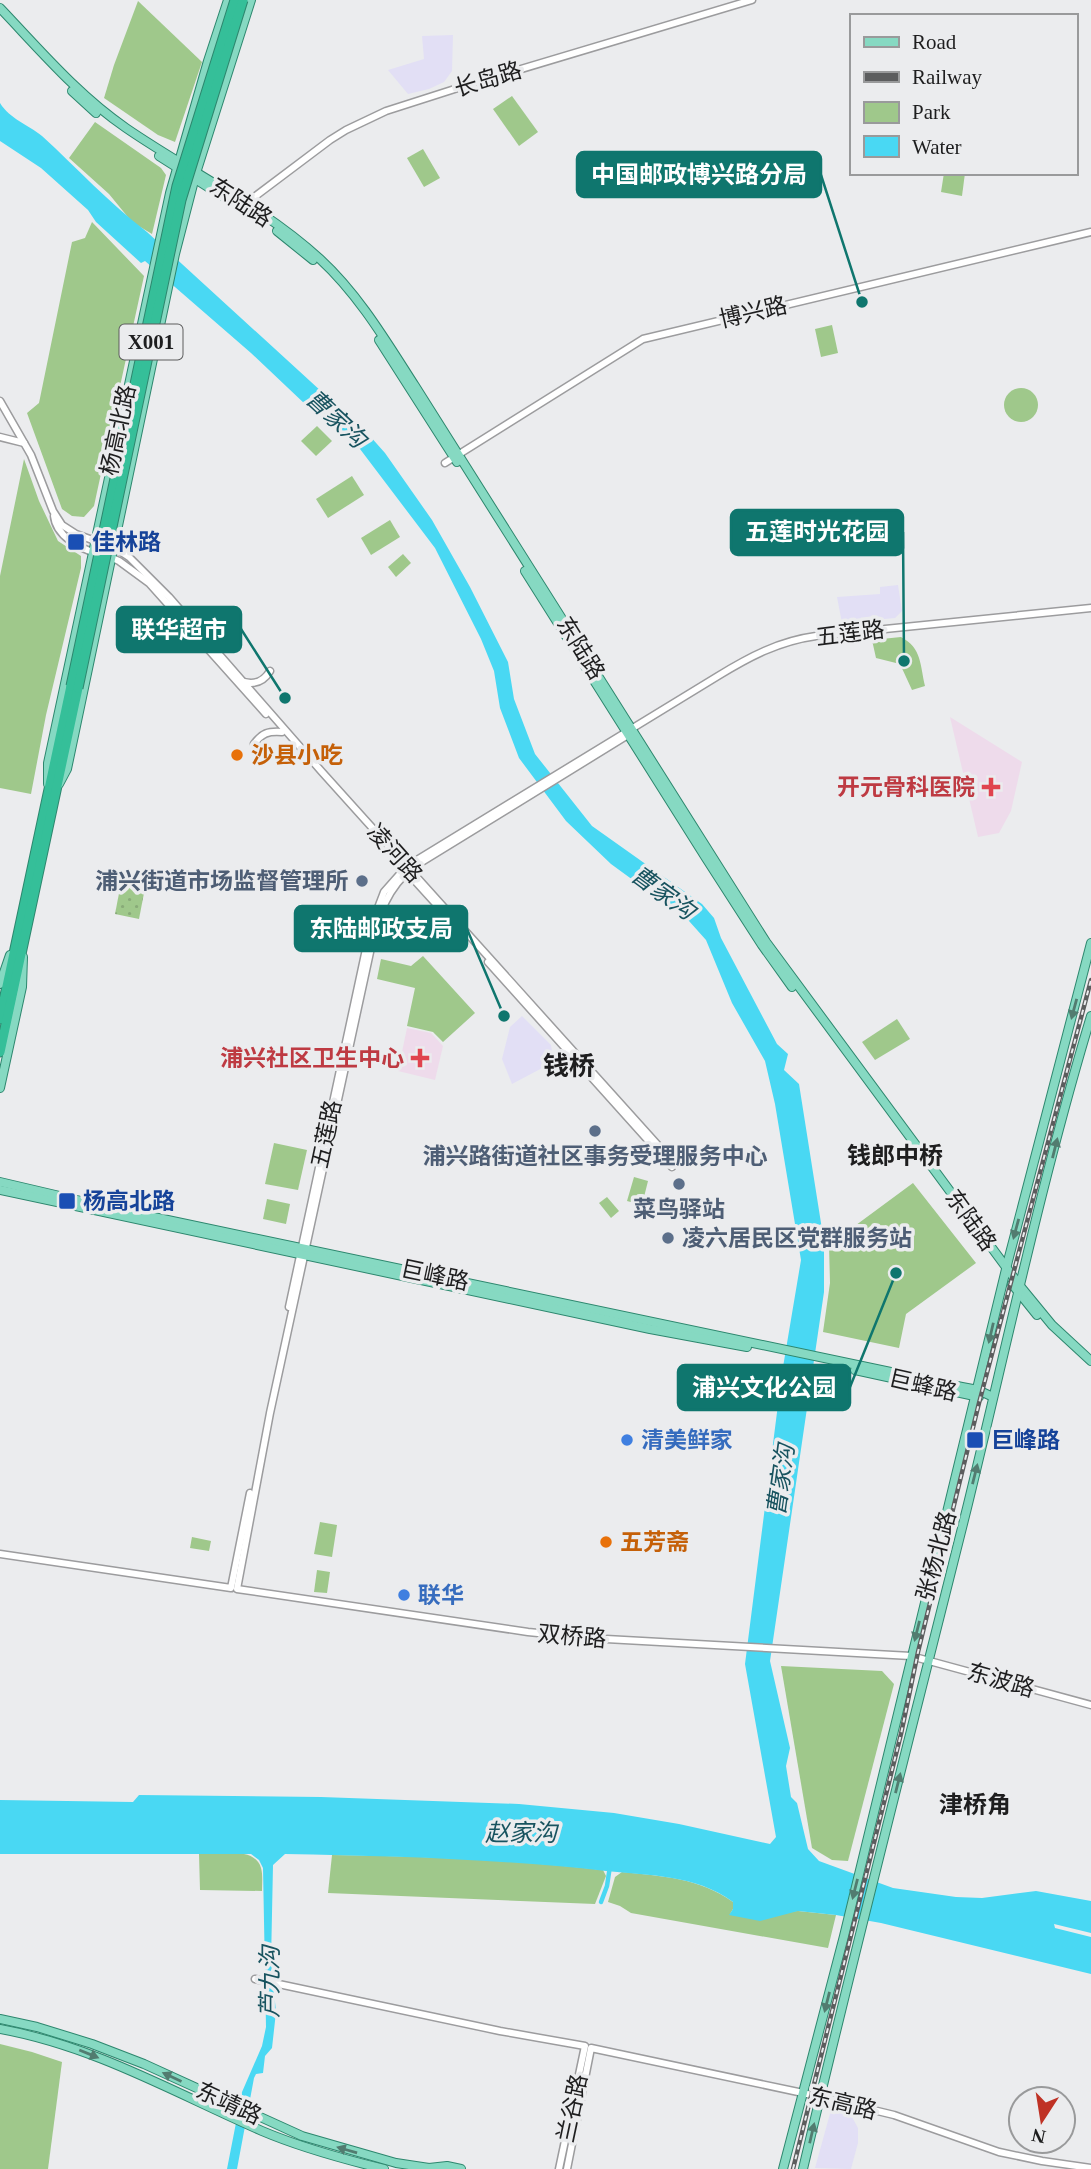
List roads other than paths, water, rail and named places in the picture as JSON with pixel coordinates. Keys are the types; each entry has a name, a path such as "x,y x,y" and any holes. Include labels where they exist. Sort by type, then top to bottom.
{"highway":[{"name":"杨高北路","path":"74,687 177,186 235,0"},
{"name":"杨高北路","path":"0,1052 7,1004 52,789 181,200 243,0"},
{"name":"杨高北路","path":"0,1019 7,1004"}],"main road":[{"name":"杨高北路","path":"52,789 48,763 160,240 177,165 228,0"},
{"name":"杨高北路","path":"52,789 68,769 175,254 195,176 251,0"},
{"name":"东陆路","path":"0,8 87,97 177,165"},
{"name":"东陆路","path":"0,16 83,101 123,132 246,204 299,241 348,288 387,341 766,951 1048,1329 1091,1369"},
{"name":"东陆路","path":"195,176 286,238 337,284 372,328 456,456"},
{"name":"X001","path":"0,984 3,967 21,937"},
{"name":"X001","path":"0,1088 22,986 21,937"},
{"name":"张杨北路","path":"783,2169 844,1936 1005,1271 1091,943"},
{"name":"张杨北路","path":"803,2169 1019,1289 1091,1016"},
{"name":"巨峰路","path":"0,1182 304,1251"},
{"name":"巨峰路","path":"0,1191 304,1251 993,1397"},
{"name":"东陆路","path":"1019,1289 1052,1325 1091,1361"},
{"name":"东靖路","path":"0,2019 92,2044 144,2064 302,2136 383,2160 429,2168 447,2166 461,2169"},
{"name":"东靖路","path":"0,2029 67,2045 133,2071 299,2145 384,2169"}],"street":[{"name":"长岛路","path":"246,204 330,140 386,111 461,86 752,0"},
{"name":"博兴路","path":"445,463 643,339 1091,232"},
{"path":"0,401 23,441 53,511 62,525 68,530 113,546"},
{"path":"0,435 23,441"},
{"path":"53,511 54,523 75,545 111,557"},
{"name":"凌河路","path":"113,546 152,579 407,869"},
{"name":"凌河路","path":"111,557 149,583 673,1165"},
{"name":"五莲路","path":"234,1589 375,927 388,895 407,869 747,658 766,649 795,640 902,626 1091,608"},
{"path":"244,682 259,682 270,671"},
{"path":"254,744 261,734 282,732"},
{"name":"双桥路","path":"0,1553 528,1632 588,1638 911,1656"},
{"name":"东波路","path":"911,1656 1091,1704"},
{"name":"东高路","path":"255,1979 803,2093 894,2115 999,2152 1091,2168"},
{"name":"兰谷路","path":"559,2169 588,2047"},
{"name":"兰谷路","path":"567,2169 588,2047"}],"water":[{"path":"0,103 14,117 42,136 369,435 385,453 432,520 508,662 514,699 535,754 592,826 702,904 714,918 721,938 777,1044 788,1054 784,1070 799,1084 824,1242 824,1292 770,1661 790,1748 786,1766 791,1797 797,1803 808,1849 819,1861 893,1888 982,1898 1036,1891 1091,1901 1091,1933 1054,1924 1055,1928 1091,1937 1091,1974 881,1923 836,1915 798,1911 760,1921 729,1915 733,1902 703,1886 672,1878 486,1861 285,1854 273,1865 271,1962 276,2012 272,2048 265,2056 263,2073 256,2074 254,2078 237,2169 227,2169 242,2092 262,2046 266,2027 263,1868 259,1860 251,1854 0,1854 0,1800 133,1802 139,1795 321,1797 519,1804 614,1813 770,1844 776,1837 745,1664 782,1373 801,1260 775,1104 765,1061 732,1003 706,940 689,921 611,864 566,821 519,758 500,708 494,671 481,639 435,548 360,449 306,405 145,261 141,263 41,168 0,141"}],"waterway":[{"path":"601,1902 610,1866"}],"railway":[{"path":"793,2169 901,1734 918,1652 979,1403 1091,980"}],"place":[{"name":"中国邮政博兴路分局","path":"862,302"},
{"name":"佳林路","path":"76,542"},
{"name":"五莲时光花园","path":"904,661"},
{"name":"联华超市","path":"285,698"},
{"name":"沙县小吃","path":"237,755"},
{"name":"开元骨科医院","path":"991,787"},
{"name":"浦兴街道市场监督管理所","path":"362,881"},
{"name":"东陆邮政支局","path":"504,1016"},
{"name":"浦兴社区卫生中心","path":"420,1058"},
{"name":"浦兴路街道社区事务受理服务中心","path":"595,1131"},
{"name":"菜鸟驿站","path":"679,1184"},
{"name":"杨高北路","path":"67,1201"},
{"name":"凌六居民区党群服务站","path":"668,1238"},
{"name":"浦兴文化公园","path":"896,1273"},
{"name":"清美鲜家","path":"627,1440"},
{"name":"巨峰路","path":"975,1440"},
{"name":"五芳斋","path":"606,1542"},
{"name":"联华","path":"404,1595"}],"district":[{"name":"钱桥","path":"569,1066"},
{"name":"钱郎中桥","path":"895,1156"},
{"name":"津桥角","path":"975,1805"}],"water label":[{"name":"曹家沟","path":"336,419"},
{"name":"曹家沟","path":"663,893"},
{"name":"曹家沟","path":"781,1480"},
{"name":"赵家沟","path":"521,1833"},
{"name":"芦九沟","path":"270,1982"}]}
